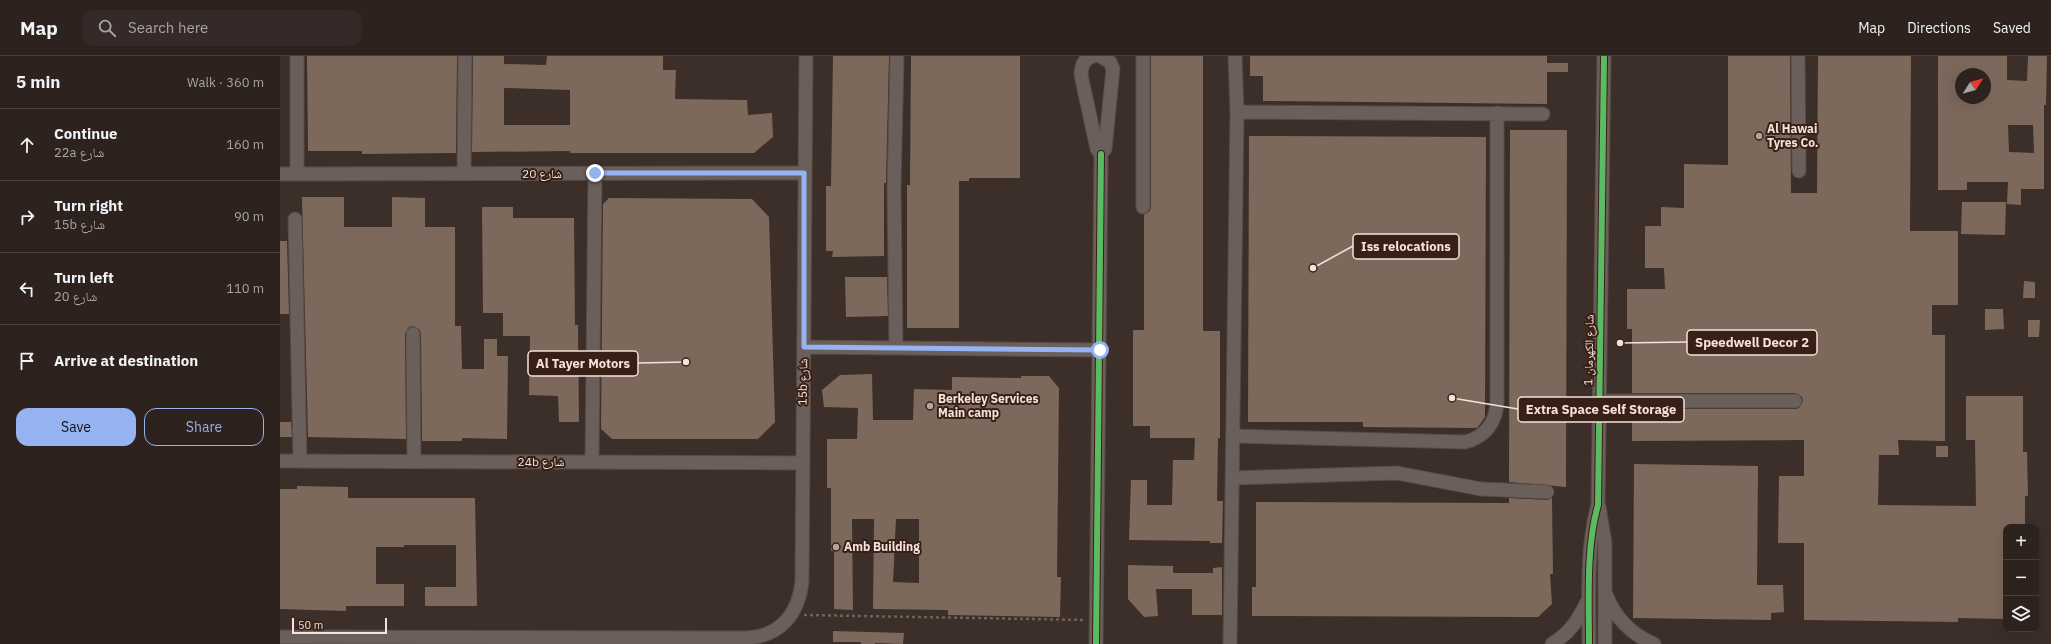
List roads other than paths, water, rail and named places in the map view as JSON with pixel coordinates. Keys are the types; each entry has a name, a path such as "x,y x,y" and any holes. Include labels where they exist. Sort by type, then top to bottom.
{"street":[{"path":"297,56 297,174"},
{"path":"464,174 465,56"},
{"name":"15b شارع","path":"468,641 756,638 776,630 793,613 801,591 802,581 806,56"},
{"path":"896,348 894,188 897,56"},
{"path":"1094,56 1084,61 1081,68 1081,75 1097,149 1101,154"},
{"path":"1096,644 1101,154 1105,149 1113,69 1110,62 1100,56"},
{"path":"1143,56 1143,207"},
{"path":"1230,644 1234,436 1237,112 1235,56"},
{"name":"شارع الكهرمان 1","path":"1589,644 1591,538 1598,505 1604,56"},
{"path":"1798,56 1799,171"},
{"path":"1237,112 1544,114"},
{"path":"1234,436 1465,442 1473,440 1486,432 1494,418 1497,402 1497,113"},
{"path":"592,462 595,173"},
{"name":"شارع 20","path":"280,174 804,173"},
{"path":"295,219 300,461"},
{"path":"413,334 414,462"},
{"path":"804,347 1100,350"},
{"path":"1600,401 1794,400"},
{"name":"24b شارع","path":"280,461 802,463"},
{"path":"1233,478 1397,473 1481,489 1548,492"},
{"name":"شارع الكهرمان 1","path":"1598,505 1605,543 1605,644"},
{"path":"1604,590 1608,601 1622,622 1642,638 1654,644"},
{"path":"1552,644 1569,632 1576,624 1590,595"},
{"path":"280,637 468,641"}],"place":[{"name":"Al Hawai Tyres Co.","path":"1759,136"},
{"name":"Iss relocations","path":"1313,268"},
{"name":"Speedwell Decor 2","path":"1620,343"},
{"name":"Al Tayer Motors","path":"686,362"},
{"name":"Extra Space Self Storage","path":"1452,398"},
{"name":"Berkeley Services Main camp","path":"930,406"},
{"name":"Amb Building","path":"836,547"}]}
